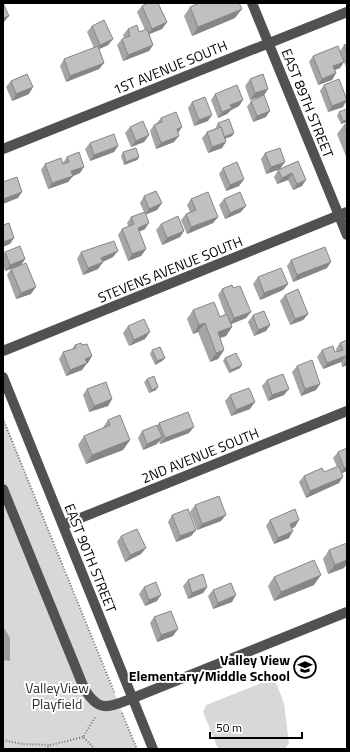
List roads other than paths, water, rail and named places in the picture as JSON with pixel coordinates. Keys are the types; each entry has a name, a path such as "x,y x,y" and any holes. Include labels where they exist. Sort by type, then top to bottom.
{"street":[{"name":"EAST 89TH STREET","path":"252,3 343,214 347,235"},
{"name":"1ST AVENUE SOUTH","path":"3,149 347,12"},
{"name":"STEVENS AVENUE SOUTH","path":"3,351 343,214"},
{"name":"EAST 90TH STREET","path":"3,377 153,749"},
{"name":"2ND AVENUE SOUTH","path":"63,525 347,411"},
{"path":"3,489 84,688 90,698 102,707 109,707 118,704 347,612"}],"place":[{"name":"Valley View Elementary/Middle School","path":"305,667"}],"park label":[{"name":"ValleyView Playfield","path":"57,696"}]}
